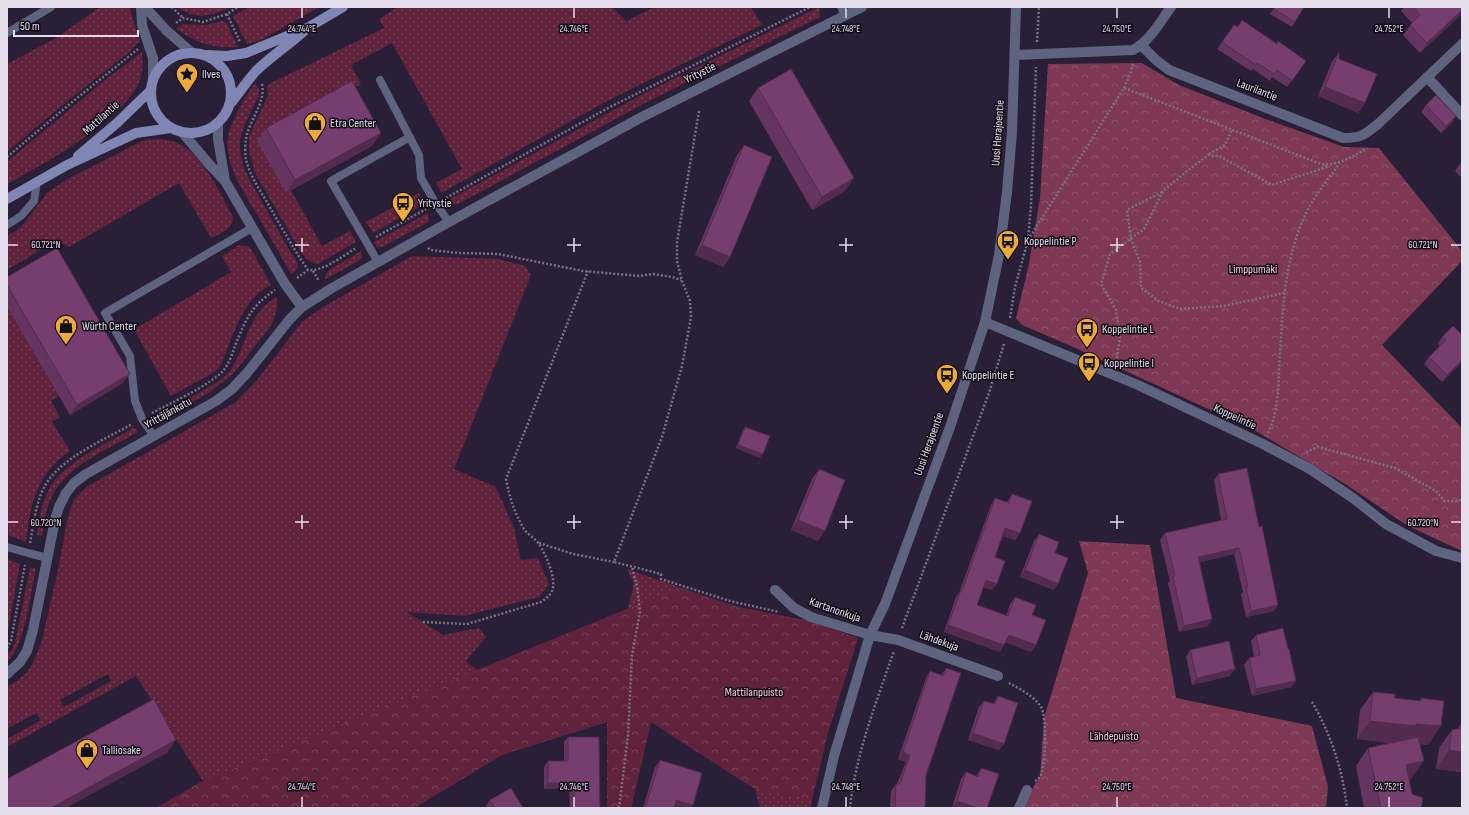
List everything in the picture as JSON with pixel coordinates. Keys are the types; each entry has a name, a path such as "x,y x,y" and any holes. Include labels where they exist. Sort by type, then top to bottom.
{"street":[{"path":"141,7 142,25 153,58 151,101 155,112 162,121 171,128 182,132 201,132 218,123 225,115 230,104 255,72 308,27"},
{"path":"145,7 166,30 191,52"},
{"path":"153,78 160,67 168,59 179,54 191,52 227,56 246,53 308,27 343,7"},
{"name":"Yritystie","path":"302,308 332,288 448,222 642,117 843,11 862,7"},
{"name":"Uusi Herajoentie","path":"822,808 834,756 870,635 885,604 948,434 985,322 1000,255 1007,192 1012,132 1016,7"},
{"path":"1015,56 1137,47 1171,7"},
{"name":"Laurilantie","path":"1137,47 1169,70 1343,138 1364,136 1462,44"},
{"path":"205,54 217,61 226,71 232,93 230,104"},
{"path":"1427,76 1462,115"},
{"name":"Mattilantie","path":"67,165 111,128 151,90"},
{"path":"218,123 218,139 225,180"},
{"name":"Mattilantie","path":"7,199 67,165 136,133 171,128"},
{"path":"182,132 209,164 225,180 285,284 302,308"},
{"name":"Yrittäjänkatu","path":"7,674 20,662 27,651 34,630 59,507 66,493 74,483 103,463 216,401 232,389 247,373 290,319 302,308"},
{"name":"Koppelintie","path":"985,322 1114,375 1263,444 1310,469 1353,498 1386,524 1436,551 1462,558"},
{"name":"Kartanonkuja","path":"775,590 794,608 811,617 870,635"},
{"name":"Lähdekuja","path":"870,635 898,640 998,676"},
{"path":"1019,808 1026,790"}],"lane":[{"path":"7,33 51,7"},
{"path":"380,80 419,155 421,178 448,222"},
{"path":"378,262 331,180 410,137"},
{"path":"7,225 21,216 34,201 37,182"},
{"path":"154,436 142,419 135,401 130,356 105,313 252,228"},
{"path":"7,547 48,558"}],"path":[{"path":"172,7 183,18 203,22 227,14 238,7"},
{"path":"274,291 308,270 313,271 321,268 608,108 810,7"},
{"path":"227,14 246,53"},
{"path":"166,30 183,18"},
{"path":"7,157 148,41"},
{"path":"1028,240 1124,88 1131,72 1137,47"},
{"path":"255,72 262,83 263,91 262,98 249,127 246,140 246,159 249,170 294,250 308,270"},
{"path":"1124,88 1320,164 1328,165 1340,162"},
{"path":"614,562 662,438 682,366 690,318 690,301 682,281 677,261 677,242 699,111"},
{"path":"1232,130 1225,145 1208,155 1163,191 1127,210 1131,239 1140,262 1141,288 1159,301 1180,309 1224,306 1284,293"},
{"path":"1208,155 1219,156 1272,186 1340,162 1369,148"},
{"path":"1263,444 1271,428 1276,404 1284,293 1292,248 1308,210 1321,188 1340,162"},
{"path":"1114,375 1120,338 1116,310 1101,284 1110,254 1144,229 1163,191"},
{"path":"428,247 430,250 459,253 498,254 588,271 639,276 653,274 672,277 682,281"},
{"path":"423,622 467,624 541,602 549,597 553,590 552,575 547,559 539,543 525,530 510,501 506,479 588,271"},
{"path":"1291,459 1318,447 1395,468 1436,491 1444,501 1459,501 1462,499"},
{"path":"539,543 572,554 614,562 661,574 662,579 730,601 785,613"},
{"path":"619,808 628,735 632,655 640,612 637,586 632,567"},
{"path":"998,676 1022,690 1034,700 1041,707 1044,718 1045,748 1040,776 1026,790"},
{"path":"1312,702 1320,714 1331,739 1340,772 1347,808"}],"green space":[{"path":"100,7 129,7 140,41 127,54 65,103 7,152 7,64 56,38"},
{"path":"177,7 230,7 210,15 203,16 190,14"},
{"path":"249,7 319,7 261,40 247,44 233,16"},
{"path":"398,7 612,7 626,21 655,7 751,7 762,25 609,100 441,193 436,183 462,169 392,43 351,65 361,84 257,141 291,190 322,246 350,231 356,242 318,264 314,263 308,260 302,253 255,173 249,151 249,137 268,95 267,85 384,28 379,19"},
{"path":"819,7 820,17 649,101 458,204 454,205 450,199 645,93"},
{"path":"222,21 226,22 238,47 221,47 206,44 191,38 176,29 183,24 206,25"},
{"path":"142,52 142,73 138,85 132,95 120,107 100,125 74,144 48,161 7,184 7,162 106,79"},
{"name":"Limppumäki","path":"1142,63 1179,85 1263,118 1344,147 1379,148 1462,251 1462,261 1382,345 1462,428 1462,551 1408,526 1345,484 1254,430 1022,325 1016,318 1029,264 1040,198 1048,64"},
{"path":"255,83 259,89 259,95 242,132 240,152 242,161 252,184 283,240 296,260 298,266 297,269 291,274 238,181 229,158 227,147 229,131 239,109"},
{"path":"160,139 173,141 185,147 202,164 216,185 233,217 229,228 211,238 179,183 69,247 60,243 53,243 7,270 7,236 17,230 24,223 47,193 66,180 138,143 147,140"},
{"path":"419,193 424,204 373,233 366,222"},
{"path":"428,213 429,221 425,224 382,247 377,247 374,242"},
{"path":"239,245 250,247 271,285 252,300 245,310 234,331 221,365 216,371 171,396 135,329 231,272 222,256"},
{"path":"361,251 362,257 360,260 326,279 325,275 328,271"},
{"path":"412,256 498,259 525,266 531,275 454,469 496,487 514,528 521,560 538,558 549,584 539,597 464,616 407,612 443,635 479,628 486,637 466,661 489,679 623,630 634,583 627,569 737,607 810,621 854,651 823,748 811,808 760,808 755,789 651,722 631,808 607,808 607,722 502,755 414,808 156,808 203,781 136,676 7,747 7,739 41,720 36,713 7,729 7,686 17,681 27,672 33,663 41,644 57,574 68,516 74,500 86,487 236,402 257,380 302,322 323,307","holes":["108,674 111,681 64,707 60,700"]},
{"path":"277,297 277,309 272,324 234,373 210,392 157,422 153,417 206,389 230,371 241,351 253,321 267,304"},
{"path":"8,309 59,396 51,401 60,417 52,422 70,451 49,470 42,480 33,502 26,542 8,535 9,527 7,526"},
{"path":"133,428 137,429 138,432 87,460 64,479 49,503 42,536 37,535 44,502 54,481 74,463 98,447"},
{"name":"Lähdepuisto","path":"1079,541 1150,545 1176,698 1312,726 1328,787 1326,808 1021,808 1040,776 1044,718 1088,573"},
{"path":"7,559 20,564 7,637"},
{"path":"30,568 36,568 23,632 13,654 7,661 7,654 11,651 15,643"},
{"name":"Mattilanpuisto","path":"679,588 738,607 810,621 858,638 828,733 812,800 755,789 651,722 631,808 607,808 607,722 502,755 414,808 156,808 203,781"}],"building":[{"path":"1275,7 1304,7 1295,22 1274,9"},
{"path":"1413,7 1462,7 1462,10 1427,43 1410,25 1420,15"},
{"path":"1242,20 1277,44 1278,41 1306,61 1292,81 1277,70 1274,74 1257,63 1256,65 1222,42 1234,25 1238,27"},
{"path":"1339,52 1339,59 1377,74 1365,103 1325,87"},
{"path":"791,69 854,178 822,197 758,88"},
{"name":"Etra Center","path":"352,81 381,133 295,180 266,128"},
{"path":"1436,95 1456,116 1446,126 1426,105"},
{"path":"744,145 772,157 730,257 702,245"},
{"name":"Würth Center","path":"57,248 130,374 77,405 7,285 7,277"},
{"path":"1453,326 1462,335 1462,360 1447,375 1429,357 1446,340 1442,337"},
{"path":"745,427 770,436 763,454 738,445"},
{"path":"1247,468 1259,527 1262,526 1278,605 1251,611 1246,587 1248,587 1239,548 1198,557 1212,619 1184,626 1165,533 1227,519 1218,474"},
{"path":"819,469 845,480 825,531 798,520"},
{"path":"1012,494 1032,501 1020,533 1005,528 995,557 1005,561 997,584 986,580 977,605 1008,616 1015,597 1036,605 1032,615 1046,620 1036,645 1009,635 1004,645 948,625 961,590 962,591 995,498 1009,503"},
{"path":"1039,534 1059,542 1055,553 1068,558 1058,584 1025,570"},
{"path":"1283,628 1296,681 1256,689 1249,658 1260,655 1256,635"},
{"path":"1229,641 1235,669 1197,678 1190,650"},
{"path":"946,668 961,673 926,775 925,808 895,808 896,784 900,784 910,755 903,752 930,671 943,676"},
{"path":"1373,692 1395,694 1395,698 1421,701 1421,698 1444,701 1441,726 1416,724 1416,726 1370,721"},
{"path":"998,696 1018,703 1004,744 973,733 984,701 995,704"},
{"name":"Talliosake","path":"154,699 176,740 51,808 7,808 7,779"},
{"path":"1461,724 1462,752 1449,750 1452,730 1461,728"},
{"path":"568,737 599,737 600,808 574,808 574,783 548,783 548,761 568,761"},
{"path":"1418,737 1424,761 1406,765 1412,794 1423,798 1421,808 1381,808 1368,748"},
{"path":"660,760 702,773 693,805 676,800 674,808 645,808"},
{"path":"981,768 999,774 987,808 978,808 957,801 966,772 978,777"},
{"path":"511,788 523,808 495,808 490,800"}],"place":[{"name":"Ilves","path":"187,94"},
{"name":"Etra Center","path":"315,142"},
{"name":"Yritystie","path":"403,222"},
{"name":"Koppelintie P","path":"1008,260"},
{"name":"Würth Center","path":"66,346"},
{"name":"Koppelintie L","path":"1087,348"},
{"name":"Koppelintie I","path":"1089,382"},
{"name":"Koppelintie E","path":"947,394"},
{"name":"Talliosake","path":"87,770"}]}
